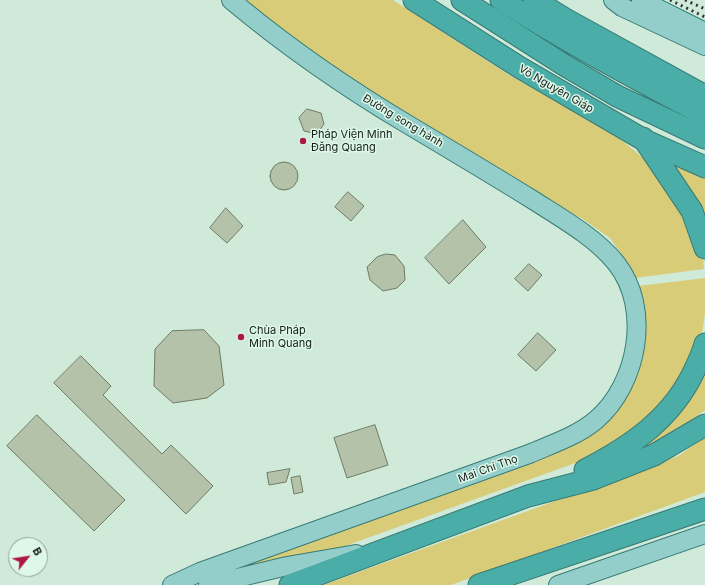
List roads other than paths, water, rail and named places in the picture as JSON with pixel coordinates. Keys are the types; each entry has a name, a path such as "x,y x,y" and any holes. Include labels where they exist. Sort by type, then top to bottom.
{"highway":[{"name":"Võ Nguyên Giáp","path":"414,0 520,67 644,140 705,166"},
{"path":"462,0 564,65 617,96 705,138"},
{"path":"501,0 544,28 632,78 705,115"},
{"path":"534,0 661,73 705,96"},
{"path":"520,67 564,65"},
{"path":"661,73 705,80"},
{"path":"617,96 644,140 692,211 705,248"},
{"path":"537,494 607,459 641,437 675,403 690,381 705,344"},
{"path":"684,438 705,418"},
{"path":"290,585 537,494 593,479 654,455 705,426"},
{"path":"480,585 705,509"}],"main road":[{"name":"Đường song hành","path":"231,0 323,71 550,211 582,233"},
{"path":"613,0 622,7 705,46"},
{"path":"641,0 705,32"},
{"name":"Mai Chí Thọ","path":"172,585 200,572 529,454 576,434 596,420 612,403 623,387 635,346 636,321 632,297 626,279 616,263 601,248 582,233"},
{"path":"558,585 705,534"},
{"path":"589,585 705,545"},
{"path":"208,585 287,566 351,554 385,551"}],"railway":[{"path":"670,0 705,17"},
{"path":"685,0 705,9"}],"place":[{"name":"Pháp Viện Minh Đăng Quang","path":"303,141"},
{"name":"Chùa Pháp Minh Quang","path":"241,337"}]}
